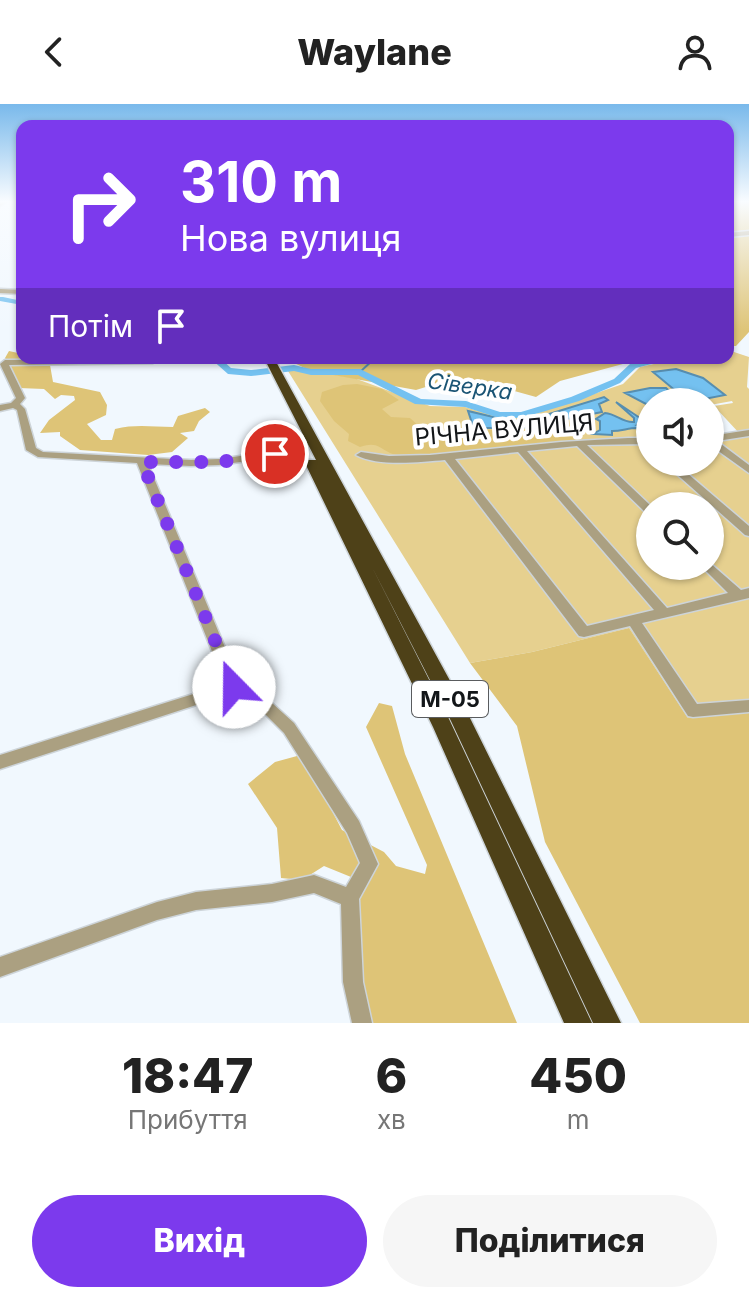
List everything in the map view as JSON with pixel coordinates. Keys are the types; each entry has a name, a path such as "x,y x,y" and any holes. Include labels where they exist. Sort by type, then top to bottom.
{"highway":[{"name":"М-05","path":"266,364 459,716 607,1023"},
{"name":"М-05","path":"276,382 442,725 578,1023"}],"street":[{"path":"0,408 14,405 21,398 4,364 16,362"},
{"path":"14,405 21,409 34,453 142,462 219,462 275,454"},
{"path":"724,437 749,433"},
{"name":"РІЧНА ВУЛИЦЯ","path":"361,455 386,460 449,458 580,444 636,442"},
{"path":"580,444 636,498"},
{"path":"522,451 665,614"},
{"path":"724,451 749,470"},
{"path":"449,458 584,632 744,595"},
{"path":"142,462 234,687 267,707 289,728 353,827 369,864 350,898 353,982 362,1023"},
{"path":"684,476 749,532"},
{"path":"724,579 744,595"},
{"path":"634,621 693,711 749,706"},
{"path":"0,762 234,687"},
{"path":"0,967 157,911 196,901 272,893 314,884 350,898"}],"shaded area":[{"path":"734,245 749,245 749,332 736,346"},
{"path":"9,351 16,353 16,364 50,365 53,382 100,392 107,405 106,415 87,424 101,440 112,440 115,429 173,427 178,416 205,408 210,412 199,421 194,431 180,433 188,438 172,452 148,455 80,450 60,436 60,432 40,433 49,420 75,400 74,396 61,395 55,399 44,389 19,388 5,358"},
{"path":"734,352 749,357 749,712 688,718 629,628 532,652 470,663 288,371 294,368 354,378 430,406 465,407 499,417 523,418 623,384 640,367 654,364 734,364"},
{"path":"296,364 623,364 560,381 536,397 503,388 477,393 429,386 416,390 311,371"},
{"path":"357,384 382,389 399,400 382,409 391,417 410,418 421,428 451,425 465,431 522,428 559,422 583,414 595,429 577,436 577,442 416,457 396,455 376,446 360,447 348,441 349,434 334,421 320,401 322,392"},
{"path":"629,628 688,718 749,712 749,1023 640,1023 545,842 517,726 470,663 532,652"},
{"path":"379,703 392,706 405,754 517,1023 369,1023 357,978 355,899 351,877 324,866 302,880 281,878 277,828 248,784 275,762 297,756 306,761 342,830 384,852 396,866 425,874 427,865 366,727"}],"water":[{"path":"676,369 703,378 716,388 672,388 653,372"},
{"path":"636,391 636,399 625,393"},
{"path":"604,397 608,400 599,404 602,412 522,428 478,428 473,426 468,411 510,421 533,419"},
{"path":"616,402 636,415 636,428 612,431 612,435 593,434 600,430 600,421 596,419 605,413 626,421 634,422 634,418"}],"waterway":[{"name":"Сіверка","path":"3,299 16,302"},
{"name":"Сіверка","path":"221,364 228,371 251,373 294,368 311,372 360,372 419,402 466,404 499,415 522,415 575,399 617,381 633,366 642,364"},
{"path":"360,372 369,364"}],"route":[{"path":"234,687 142,462 219,462 275,454"}]}
